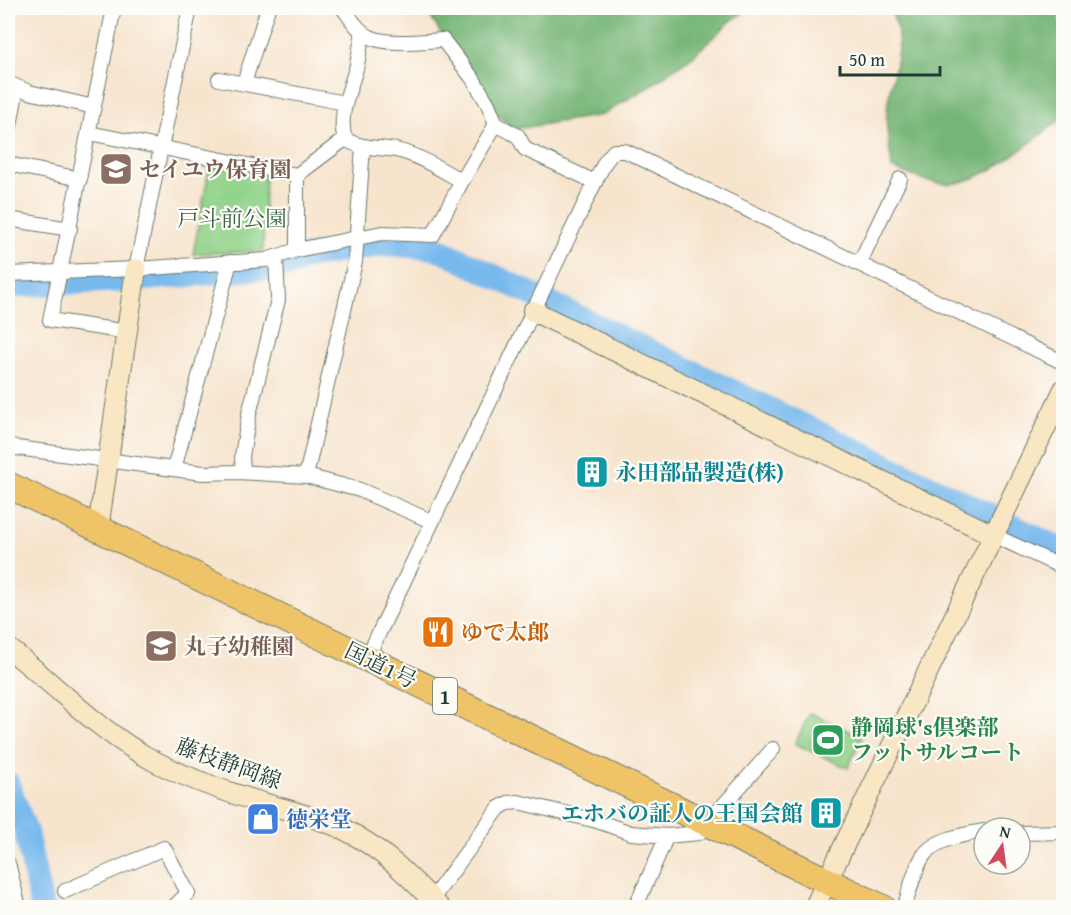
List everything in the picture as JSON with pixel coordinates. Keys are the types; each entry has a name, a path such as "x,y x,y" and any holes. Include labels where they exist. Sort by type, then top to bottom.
{"highway":[{"name":"国道1号","path":"8,485 883,908"}],"street":[{"path":"114,8 50,320 127,332"},
{"path":"98,529 136,269 190,8"},
{"path":"244,84 268,8"},
{"path":"343,8 369,37 385,41 443,40 473,79 488,104 496,124 518,136 525,149 595,182"},
{"path":"345,139 343,132 345,103 363,32"},
{"path":"219,79 345,103"},
{"path":"8,136 12,86 94,107"},
{"path":"8,274 60,280 136,269 276,257 297,250 382,233 433,236 496,124"},
{"path":"89,133 297,175 345,139"},
{"path":"345,139 363,146 403,152 462,181"},
{"path":"306,476 355,254 363,146"},
{"path":"367,658 595,182 610,154 619,150 1064,363"},
{"path":"8,164 80,179"},
{"path":"297,175 297,250"},
{"path":"859,264 900,179"},
{"path":"8,219 70,229"},
{"path":"243,472 242,456 247,423 278,300 276,257"},
{"path":"174,470 230,262"},
{"path":"535,307 998,525 1064,568"},
{"path":"814,908 1064,389"},
{"path":"8,444 17,448 174,470 306,476 360,490 431,521"},
{"name":"藤枝静岡線","path":"8,648 96,723 127,745 192,778 347,830 406,874 436,903"},
{"path":"436,903 499,808 508,803 518,802 597,821 631,833 667,836 699,833 773,749"},
{"path":"1032,833 1064,832"},
{"path":"904,908 925,853 952,839 972,834"},
{"path":"635,908 667,836"},
{"path":"65,891 164,848 188,893 172,908"},
{"path":"8,863 19,908"}],"green space":[{"path":"425,8 750,8 731,21 693,56 602,115 515,129 490,106 478,90"},
{"path":"888,8 1061,8 1058,15 1064,56 1063,118 1009,158 963,182 949,184 934,182 919,179 892,168 887,118 897,58 898,32 895,20"},
{"name":"戸斗前公園","path":"210,165 265,174 263,251 193,254"},
{"name":"静岡球's倶楽部 フットサルコート","path":"810,713 862,737 848,768 795,744"}],"waterway":[{"path":"145,279 288,266 306,257 386,244 436,248 1064,551"},
{"path":"8,286 125,280"},
{"path":"8,784 26,832 42,908"}],"place":[{"name":"セイユウ保育園","path":"116,169"},
{"name":"永田部品製造(株)","path":"592,472"},
{"name":"ゆで太郎","path":"438,632"},
{"name":"丸子幼稚園","path":"161,646"},
{"name":"静岡球's倶楽部 フットサルコート","path":"828,740"},
{"name":"エホバの証人の王国会館","path":"826,813"},
{"name":"徳栄堂","path":"263,819"}]}
